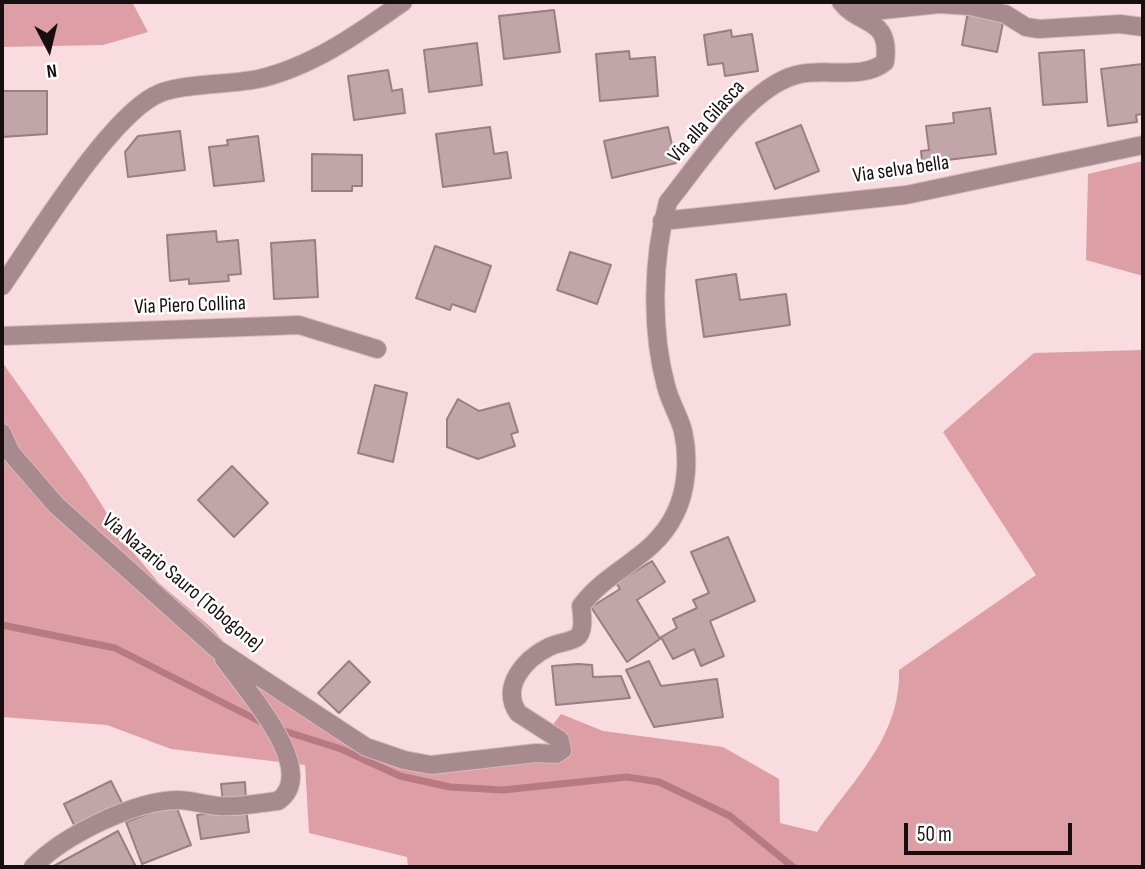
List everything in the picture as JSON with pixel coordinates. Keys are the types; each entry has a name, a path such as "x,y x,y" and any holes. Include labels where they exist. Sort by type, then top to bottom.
{"street":[{"path":"2,286 93,157 135,108 156,94 260,79 307,62 359,34 403,2"},
{"path":"848,7 948,5 1005,14 1026,27 1039,29 1120,24 1143,27"},
{"name":"Via alla Gilasca","path":"562,750 560,740 514,707 512,685 519,671 533,657 549,647 576,638 580,632 581,606 605,580 645,554 663,536 676,512 684,488 686,457 683,430 666,386 656,288 662,221 668,202 760,94 796,75 869,70 885,62 885,38 878,26 848,7"},
{"name":"Via selva bella","path":"662,221 906,195 1143,145"},
{"name":"Via Piero Collina","path":"2,336 299,325 377,349"},
{"name":"Via Nazario Sauro (Tobogone)","path":"2,433 11,453 56,505 217,649 366,747 404,760 431,765 536,753 556,754 562,750"},
{"path":"33,867 83,831 147,806 175,800 221,807 278,801 284,797 293,775 284,745 217,649"}],"shaded area":[{"path":"2,2 132,2 148,32 103,45 2,47"},
{"path":"1143,161 1143,276 1086,260 1088,174"},
{"path":"1143,350 1143,867 408,867 407,857 309,833 305,765 171,749 107,725 2,717 2,362 84,477 127,545 159,583 213,629 256,682 307,720 368,751 435,772 552,759 551,727 561,714 603,731 723,747 779,779 780,823 817,832 859,776 883,737 892,716 899,670 1036,575 943,432 1034,353"}],"building":[{"path":"554,10 560,52 504,59 499,16"},
{"path":"968,11 1004,18 997,52 962,45"},
{"path":"731,30 732,37 752,34 758,71 725,76 723,63 708,65 704,35"},
{"path":"477,43 482,85 429,92 424,50"},
{"path":"1084,50 1087,102 1043,105 1039,53"},
{"path":"629,51 630,59 655,57 658,96 600,101 596,54"},
{"path":"1142,64 1143,114 1136,115 1137,122 1108,126 1101,69"},
{"path":"388,70 392,91 402,89 405,113 354,120 348,76"},
{"path":"2,91 47,91 47,134 2,137"},
{"path":"990,108 996,154 947,160 948,166 923,170 921,151 929,150 926,126 954,123 953,113"},
{"path":"801,125 819,171 775,189 756,143"},
{"path":"490,127 494,154 507,152 511,178 443,187 436,134"},
{"path":"668,127 676,163 612,178 604,141"},
{"path":"180,131 185,170 128,177 125,152 138,136"},
{"path":"258,136 264,181 214,186 209,147 228,145 227,140"},
{"path":"312,154 362,155 362,186 352,186 352,191 312,191"},
{"path":"216,231 217,242 238,240 241,274 228,275 229,281 189,284 189,279 170,281 167,235"},
{"path":"315,240 318,297 274,299 271,243"},
{"path":"435,246 491,266 475,312 452,304 450,310 416,298"},
{"path":"570,252 611,265 597,304 557,290"},
{"path":"736,274 740,300 786,294 790,325 704,337 696,280"},
{"path":"375,385 407,393 393,462 358,453"},
{"path":"458,399 479,411 509,403 518,432 511,434 515,446 478,459 447,447 447,419"},
{"path":"232,466 268,503 234,537 198,500"},
{"path":"728,537 755,601 710,621 724,656 701,666 694,649 673,659 661,637 677,628 673,619 697,608 693,600 709,593 691,552"},
{"path":"652,561 665,582 637,600 660,639 627,662 591,607 620,589 616,583"},
{"path":"349,661 370,682 339,713 318,693"},
{"path":"649,661 661,686 717,679 723,717 654,727 626,670"},
{"path":"592,665 593,677 621,676 630,698 556,705 552,666"},
{"path":"111,781 123,805 76,829 64,804"},
{"path":"245,782 246,800 223,802 221,784"},
{"path":"175,803 191,845 142,864 126,822"},
{"path":"246,808 249,832 201,839 197,815"},
{"path":"118,831 136,867 52,867"}],"waterway":[{"path":"2,625 115,648 267,725"},
{"path":"278,729 341,749 400,776 450,787 503,790 627,777 659,782 730,816 793,867"}]}
